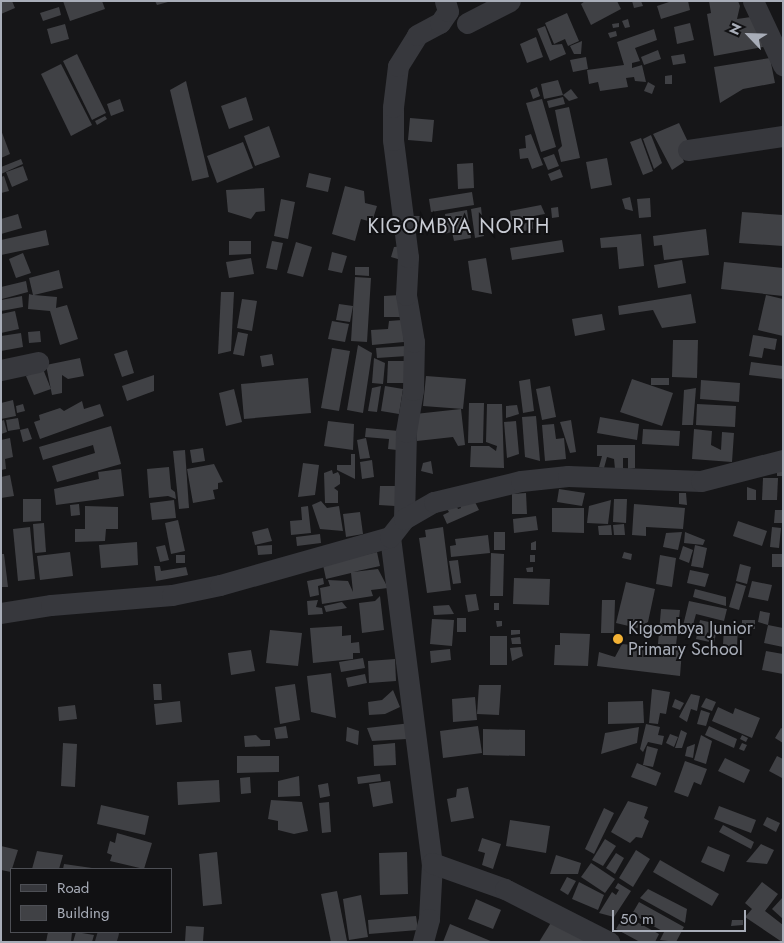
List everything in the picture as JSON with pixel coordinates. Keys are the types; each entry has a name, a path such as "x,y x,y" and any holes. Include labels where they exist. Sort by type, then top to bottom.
{"street":[{"path":"404,519 406,432 413,390 414,342 406,295 408,257 393,140 393,107 398,66 416,35 440,23 448,11 444,1"},
{"path":"467,23 510,1"},
{"path":"753,1 783,65"},
{"path":"688,150 783,136"},
{"path":"1,370 38,362"},
{"path":"1,613 51,604 172,595 390,537 404,519 434,502 544,476 701,481 783,460"},
{"path":"390,537 432,863 429,919 423,942"},
{"path":"432,863 505,889 609,942"}],"building":[{"path":"1,1 12,1 15,8 1,14"},
{"path":"63,1 102,1 105,9 70,21"},
{"path":"155,1 168,1 168,2 157,5"},
{"path":"585,1 617,1 621,9 591,25 581,4"},
{"path":"632,1 641,1 643,6 634,8"},
{"path":"672,1 688,1 690,10 661,19 657,6"},
{"path":"709,1 738,1 740,6 737,19 758,16 763,47 714,56 707,14 711,13"},
{"path":"59,7 61,15 43,21 40,13"},
{"path":"567,13 579,41 568,46 565,39 554,44 545,23"},
{"path":"628,19 630,27 625,28 622,21"},
{"path":"619,23 619,27 613,28 612,24"},
{"path":"690,23 694,40 677,44 674,27"},
{"path":"65,24 69,39 51,44 47,29"},
{"path":"545,26 552,45 562,44 566,54 550,61 537,29"},
{"path":"654,29 657,40 635,48 640,61 632,63 632,68 642,65 646,82 635,81 634,77 626,78 628,87 600,91 598,82 589,84 587,70 624,65 617,42"},
{"path":"616,31 617,36 610,38 608,33"},
{"path":"536,37 543,57 527,63 520,44"},
{"path":"582,41 581,54 574,54 570,46"},
{"path":"658,50 661,59 644,65 641,57"},
{"path":"77,54 106,113 92,120 63,61"},
{"path":"684,54 686,63 673,65 671,56"},
{"path":"586,57 588,69 573,72 570,60"},
{"path":"770,58 775,83 743,89 720,103 714,67"},
{"path":"61,64 92,125 71,136 41,74"},
{"path":"672,75 672,84 665,84 665,76"},
{"path":"558,80 563,95 544,99 541,84"},
{"path":"186,81 209,177 192,181 170,90"},
{"path":"648,82 655,86 652,94 644,91"},
{"path":"537,87 540,96 533,99 530,90"},
{"path":"571,89 578,98 569,101 563,95"},
{"path":"246,97 253,120 229,129 221,106"},
{"path":"563,97 565,104 549,108 547,101"},
{"path":"120,99 124,111 111,116 107,104"},
{"path":"542,99 556,147 541,152 526,103"},
{"path":"569,107 580,158 561,162 558,150 562,146 555,110"},
{"path":"105,116 107,119 97,125 95,121"},
{"path":"410,118 434,120 432,142 408,140"},
{"path":"679,123 689,144 681,153 684,162 672,170 653,134"},
{"path":"269,126 280,157 255,166 244,136"},
{"path":"1,130 10,154 1,158"},
{"path":"531,134 543,165 532,169 528,158 520,159 519,149 526,148 525,136"},
{"path":"651,135 662,163 654,169 643,139"},
{"path":"641,138 653,171 643,175 630,142"},
{"path":"243,142 253,168 217,183 207,156"},
{"path":"554,154 559,166 548,170 543,158"},
{"path":"607,158 612,185 591,189 586,162"},
{"path":"21,159 23,164 1,174 1,167"},
{"path":"473,163 474,188 458,189 457,164"},
{"path":"23,166 28,180 12,187 6,172"},
{"path":"560,169 563,177 551,181 548,174"},
{"path":"309,173 331,178 328,192 306,187"},
{"path":"4,176 9,191 1,193 1,177"},
{"path":"345,186 364,191 365,203 377,206 372,222 361,219 355,241 332,234"},
{"path":"264,188 265,211 256,212 251,219 228,212 226,190"},
{"path":"472,192 474,205 431,212 429,199"},
{"path":"630,197 633,211 625,209 622,199"},
{"path":"650,198 651,217 639,218 637,199"},
{"path":"281,199 295,202 288,239 274,236"},
{"path":"541,205 545,214 511,220 510,211"},
{"path":"481,207 484,236 475,238 471,209"},
{"path":"558,207 559,217 552,218 551,208"},
{"path":"467,210 471,238 454,241 452,232 444,234 442,222 446,221 445,214"},
{"path":"742,212 783,215 783,246 739,243"},
{"path":"18,214 22,228 1,234 1,219"},
{"path":"410,216 422,216 421,230 409,230"},
{"path":"533,221 533,229 524,231 523,224"},
{"path":"706,229 709,255 664,260 662,245 654,246 653,236"},
{"path":"46,230 49,245 1,255 1,240"},
{"path":"641,234 644,266 619,269 617,247 601,248 600,238"},
{"path":"562,240 564,252 512,260 510,248"},
{"path":"229,241 251,241 251,254 229,255"},
{"path":"272,241 283,243 277,270 266,268"},
{"path":"296,242 312,247 303,277 287,273"},
{"path":"405,246 401,260 391,257 394,247"},
{"path":"332,252 347,256 342,273 328,270"},
{"path":"23,253 31,273 16,278 9,259"},
{"path":"251,258 254,274 229,278 226,262"},
{"path":"486,258 492,294 472,290 468,261"},
{"path":"682,260 686,283 658,288 654,265"},
{"path":"724,262 783,268 783,296 721,289"},
{"path":"355,267 369,267 369,276 355,275"},
{"path":"59,270 63,288 34,295 57,297 56,308 67,305 78,339 60,345 50,311 28,309 29,294 33,295 29,278"},
{"path":"355,277 371,278 367,342 351,341"},
{"path":"26,281 28,292 2,299 1,287"},
{"path":"221,292 234,292 231,351 218,354"},
{"path":"691,294 696,323 662,328 653,310 619,315 618,306"},
{"path":"400,295 401,317 384,317 384,296"},
{"path":"766,295 783,299 783,336 758,330"},
{"path":"22,296 23,307 1,311 1,300"},
{"path":"242,299 257,301 252,331 237,328"},
{"path":"339,304 353,306 350,322 336,320"},
{"path":"15,311 19,329 1,333 1,314"},
{"path":"602,314 605,330 575,336 572,319"},
{"path":"402,320 404,342 372,345 371,330 388,329 389,321"},
{"path":"332,321 349,324 345,342 328,339"},
{"path":"40,331 41,342 29,343 28,332"},
{"path":"238,332 248,334 244,356 233,354"},
{"path":"21,333 23,347 1,351 1,336"},
{"path":"753,335 777,339 775,350 764,348 762,358 749,356"},
{"path":"673,340 698,340 697,378 672,377"},
{"path":"358,345 372,353 363,413 347,410"},
{"path":"406,346 407,356 377,358 376,348"},
{"path":"332,348 350,351 339,411 321,408"},
{"path":"127,350 134,373 122,377 114,354"},
{"path":"272,354 274,365 262,367 260,356"},
{"path":"80,358 84,376 68,379 62,375 62,393 52,395 46,365"},
{"path":"374,358 385,363 383,384 372,383"},
{"path":"388,361 407,361 406,383 387,383"},
{"path":"751,362 783,366 783,379 749,375"},
{"path":"43,369 51,389 34,395 26,376"},
{"path":"154,375 154,391 127,401 122,386"},
{"path":"426,376 466,379 463,409 423,406"},
{"path":"308,378 311,413 244,419 241,384"},
{"path":"651,378 669,378 669,385 651,385"},
{"path":"530,379 534,411 523,413 519,381"},
{"path":"632,379 673,393 662,426 620,412"},
{"path":"701,380 740,383 739,402 700,399"},
{"path":"381,386 377,412 368,411 372,388"},
{"path":"385,386 403,389 399,414 381,411"},
{"path":"550,386 556,417 542,420 536,389"},
{"path":"696,388 693,425 682,425 684,390"},
{"path":"234,389 242,422 226,426 219,393"},
{"path":"13,400 16,416 1,419 1,403"},
{"path":"82,401 84,409 100,404 104,416 40,439 34,422 40,420 39,415 60,408 64,411"},
{"path":"469,403 484,403 483,443 468,443"},
{"path":"23,404 25,411 17,413 16,406"},
{"path":"487,404 502,404 504,468 470,467 471,446 489,446 496,451 497,446 486,442"},
{"path":"697,404 736,406 735,427 696,425"},
{"path":"517,405 519,414 506,418 506,406"},
{"path":"461,409 465,445 458,446 453,437 417,441 415,414"},
{"path":"536,416 540,461 525,457 522,417"},
{"path":"600,417 639,424 637,440 597,433"},
{"path":"18,418 20,429 8,431 6,420"},
{"path":"4,420 7,432 1,434 1,421"},
{"path":"571,420 576,452 570,453 560,422"},
{"path":"328,421 354,424 353,450 324,446"},
{"path":"516,421 519,454 507,458 504,422"},
{"path":"554,424 556,439 564,438 566,459 545,461 542,425"},
{"path":"111,426 121,464 57,482 52,466 95,453 93,445 43,460 39,447"},
{"path":"28,428 32,439 23,442 20,430"},
{"path":"366,428 399,431 397,450 388,449 389,439 365,437"},
{"path":"643,429 680,431 679,446 642,444"},
{"path":"694,429 712,431 711,445 721,450 722,432 734,433 732,462 692,459"},
{"path":"10,438 13,457 5,459 6,469 1,470 1,440"},
{"path":"366,438 370,458 360,459 357,440"},
{"path":"597,445 635,445 635,468 628,469 628,458 623,458 623,469 615,469 614,459 607,457 604,468 599,467 602,456 597,456"},
{"path":"203,448 205,461 192,463 190,450"},
{"path":"185,450 189,508 179,509 173,451"},
{"path":"351,454 355,454 355,479 337,470 337,465 351,465"},
{"path":"372,460 374,477 362,479 360,462"},
{"path":"431,461 433,474 421,471 423,463"},
{"path":"303,463 319,465 315,495 298,497"},
{"path":"214,464 223,482 218,483 218,489 213,490 215,499 193,503 187,469"},
{"path":"777,466 783,466 783,476 777,476"},
{"path":"169,467 171,489 175,492 176,499 168,496 149,498 147,469"},
{"path":"121,469 124,496 56,505 54,489 99,479 98,472"},
{"path":"332,470 333,474 338,472 340,476 340,484 334,488 338,491 338,503 325,503 324,473"},
{"path":"10,475 14,496 1,498 1,477"},
{"path":"763,478 778,478 777,500 762,500"},
{"path":"380,486 395,486 395,506 379,505"},
{"path":"747,487 756,490 756,500 747,500"},
{"path":"559,489 585,493 582,506 557,502"},
{"path":"526,493 527,514 512,514 512,494"},
{"path":"679,493 686,493 687,505 679,504"},
{"path":"473,498 479,510 447,524 443,515 449,512 447,509 456,505 458,509 461,508 459,504"},
{"path":"23,499 41,499 41,521 23,522"},
{"path":"614,499 627,499 626,523 613,522"},
{"path":"174,500 176,518 152,520 150,503"},
{"path":"611,500 608,524 587,523 589,506"},
{"path":"321,501 327,508 339,506 343,531 320,529 312,505"},
{"path":"79,504 80,515 71,516 70,505"},
{"path":"634,504 685,508 683,529 646,527 646,536 632,535"},
{"path":"85,506 118,507 118,529 106,529 105,541 75,542 75,529 85,529"},
{"path":"308,506 311,533 291,535 290,521 302,520 301,507"},
{"path":"552,508 584,508 584,533 552,532"},
{"path":"775,510 783,510 783,523 774,523"},
{"path":"360,512 363,534 346,537 343,514"},
{"path":"536,516 538,530 514,533 513,519"},
{"path":"178,520 185,551 171,554 165,523"},
{"path":"738,521 767,531 762,546 733,536"},
{"path":"44,523 46,552 35,553 33,524"},
{"path":"624,524 625,535 614,535 613,525"},
{"path":"611,525 612,535 599,535 598,526"},
{"path":"30,527 35,579 18,581 13,529"},
{"path":"443,527 451,590 427,593 419,538 426,537 425,530"},
{"path":"772,527 781,528 779,548 770,547"},
{"path":"268,528 272,541 255,545 252,532"},
{"path":"494,532 505,532 505,550 494,550"},
{"path":"682,532 678,550 663,547 666,533"},
{"path":"685,532 705,540 703,545 684,543"},
{"path":"320,534 321,543 297,546 296,537"},
{"path":"488,535 490,553 451,557 450,546 456,545 455,539"},
{"path":"536,541 536,550 531,550 531,543"},
{"path":"137,542 138,565 101,568 99,545"},
{"path":"165,545 169,560 160,562 156,547"},
{"path":"272,545 272,554 258,555 257,546"},
{"path":"695,545 707,548 703,568 691,566"},
{"path":"683,546 693,550 689,563 679,559"},
{"path":"70,552 73,576 40,580 37,556"},
{"path":"377,552 380,566 353,572 378,569 388,588 371,590 373,596 322,604 320,588 330,586 328,580 348,581 353,592 351,573 326,579 323,565"},
{"path":"624,552 632,554 631,560 622,558"},
{"path":"491,553 504,554 503,596 490,596"},
{"path":"1,554 4,554 8,587 1,587"},
{"path":"772,554 782,554 783,567 772,567"},
{"path":"176,555 185,555 185,563 176,563"},
{"path":"530,555 535,555 535,562 530,562"},
{"path":"660,555 676,558 672,587 656,584"},
{"path":"458,560 461,583 453,584 449,561"},
{"path":"740,564 751,567 747,584 736,581"},
{"path":"154,566 160,566 161,571 186,567 188,575 156,581"},
{"path":"533,567 533,572 527,572 526,568"},
{"path":"690,570 709,574 705,587 687,583"},
{"path":"323,578 324,584 318,586 319,595 310,597 307,581"},
{"path":"514,578 550,579 549,605 513,604"},
{"path":"752,581 772,585 768,601 748,597"},
{"path":"626,582 655,589 648,622 637,628 616,623"},
{"path":"736,583 746,586 739,610 729,607"},
{"path":"695,589 726,597 726,606 693,597"},
{"path":"476,594 479,610 468,612 465,595"},
{"path":"380,596 384,630 362,633 359,603 375,601"},
{"path":"318,600 316,607 322,608 323,614 308,615 307,601"},
{"path":"602,600 615,600 614,633 601,633"},
{"path":"689,601 727,609 724,621 696,614 691,632 681,634"},
{"path":"342,602 347,608 326,612 324,606"},
{"path":"494,603 499,603 499,610 494,610"},
{"path":"449,605 454,614 434,615 433,606"},
{"path":"661,609 680,610 676,645 658,644"},
{"path":"760,611 770,613 768,625 758,622"},
{"path":"457,618 466,618 466,632 457,632"},
{"path":"432,619 454,620 452,646 430,644"},
{"path":"700,620 718,624 714,643 696,639"},
{"path":"742,620 755,620 755,629 742,629"},
{"path":"496,621 502,621 502,626 497,627"},
{"path":"724,624 738,625 737,646 723,646"},
{"path":"768,625 783,628 783,647 764,643"},
{"path":"342,626 342,636 351,635 351,643 359,642 360,653 353,653 353,659 313,663 310,628"},
{"path":"270,630 302,633 298,666 266,663"},
{"path":"511,630 520,630 520,634 511,635"},
{"path":"560,633 590,634 588,666 554,665 555,645 560,645"},
{"path":"490,636 507,636 507,665 490,665"},
{"path":"520,637 521,644 512,644 511,638"},
{"path":"622,644 682,650 680,676 597,666 599,652 615,657"},
{"path":"521,647 523,656 512,661 510,648"},
{"path":"450,649 451,660 431,663 430,651"},
{"path":"251,650 255,671 231,675 228,653"},
{"path":"766,651 783,654 783,674 762,670"},
{"path":"363,658 365,668 341,672 339,662"},
{"path":"395,659 396,681 369,683 368,661"},
{"path":"331,673 336,718 311,712 307,676"},
{"path":"365,674 367,683 348,687 346,678"},
{"path":"153,684 161,684 162,700 154,700"},
{"path":"295,684 300,720 280,724 275,687"},
{"path":"479,685 501,685 499,715 477,714"},
{"path":"652,689 670,692 666,714 660,713 658,724 649,723"},
{"path":"393,690 400,707 385,714 369,715 368,702 382,700"},
{"path":"691,694 700,696 697,711 691,709 687,722 679,717"},
{"path":"475,697 477,720 453,722 452,699"},
{"path":"706,698 716,702 712,711 701,707"},
{"path":"675,699 684,703 680,710 672,707"},
{"path":"180,701 182,722 156,725 154,704"},
{"path":"643,701 644,723 608,724 608,702"},
{"path":"75,705 77,719 59,721 58,707"},
{"path":"718,707 733,714 735,708 760,718 752,738 712,721"},
{"path":"701,710 710,713 706,726 697,724"},
{"path":"411,723 407,739 372,741 367,728"},
{"path":"646,724 660,727 658,735 664,736 662,745 648,742 643,752 640,749"},
{"path":"286,726 288,738 276,739 274,728"},
{"path":"478,726 482,753 443,758 440,731"},
{"path":"709,726 737,739 734,748 705,735"},
{"path":"347,727 359,731 358,745 346,741"},
{"path":"639,727 637,743 601,754 605,733"},
{"path":"781,728 783,729 783,743 775,738"},
{"path":"483,729 525,730 525,756 483,755"},
{"path":"681,730 687,733 682,748 675,748"},
{"path":"670,734 678,737 674,747 666,743"},
{"path":"256,735 261,740 270,740 270,746 245,747 244,736"},
{"path":"701,735 712,741 706,764 694,760"},
{"path":"742,735 748,738 746,742 740,739"},
{"path":"63,743 77,744 75,787 61,786"},
{"path":"395,743 396,765 374,766 373,745"},
{"path":"742,743 747,745 744,751 739,749"},
{"path":"695,744 693,758 685,756 687,747"},
{"path":"647,746 658,749 653,767 643,765"},
{"path":"237,756 279,756 279,772 237,773"},
{"path":"777,756 783,759 782,778 769,771"},
{"path":"725,758 750,770 744,783 718,771"},
{"path":"685,761 707,769 701,785 694,782 688,797 674,792"},
{"path":"637,763 661,773 656,786 631,777"},
{"path":"380,774 381,781 358,784 357,777"},
{"path":"299,776 300,796 278,797 278,781"},
{"path":"250,777 251,793 241,794 240,778"},
{"path":"219,780 220,802 178,805 177,782"},
{"path":"390,781 393,803 373,807 369,784"},
{"path":"328,783 330,796 320,798 318,785"},
{"path":"468,787 474,818 451,822 447,799 456,797 457,789"},
{"path":"271,800 302,802 308,831 294,834 278,830 278,821 268,819"},
{"path":"628,801 648,807 644,818 649,821 642,838 636,837 630,843 611,832"},
{"path":"329,802 331,832 322,833 319,803"},
{"path":"101,805 149,816 145,835 97,824"},
{"path":"719,806 756,820 751,833 714,819"},
{"path":"604,808 614,813 594,854 585,849"},
{"path":"767,817 780,823 776,832 763,825"},
{"path":"510,820 550,826 546,853 506,846"},
{"path":"723,825 754,842 751,849 719,832"},
{"path":"117,833 152,843 144,868 110,861 112,855 107,853 110,841 115,843"},
{"path":"482,838 501,844 493,869 482,865 485,853 478,851"},
{"path":"605,839 616,846 603,866 592,860"},
{"path":"761,844 774,850 767,864 746,862"},
{"path":"1,846 18,850 10,872 1,870"},
{"path":"708,846 730,855 724,872 701,862"},
{"path":"636,850 650,859 633,887 619,878"},
{"path":"37,851 63,855 59,868 32,868"},
{"path":"217,852 222,904 203,906 199,854"},
{"path":"407,852 408,894 380,895 379,853"},
{"path":"616,853 624,858 615,874 606,868"},
{"path":"556,855 581,863 578,874 550,874"},
{"path":"660,860 719,894 712,906 653,872"},
{"path":"591,863 615,879 605,893 581,877"},
{"path":"64,864 92,868 63,868"},
{"path":"567,877 576,881 568,895 560,890"},
{"path":"579,882 604,895 598,910 572,899"},
{"path":"762,882 778,894 765,911 783,925 782,942 745,917 752,909 745,903"},
{"path":"618,883 631,891 614,917 599,913 612,892 616,895 619,890 615,888"},
{"path":"648,889 687,909 685,923 640,898"},
{"path":"337,891 347,941 331,942 321,894"},
{"path":"361,895 368,937 349,940 343,899"},
{"path":"783,897 783,919 772,909"},
{"path":"476,899 501,910 493,929 468,919"},
{"path":"639,902 684,927 676,942 660,940 664,932 632,914"},
{"path":"624,915 659,934 655,942 640,942 616,929"},
{"path":"416,916 418,930 369,934 368,920"},
{"path":"732,920 743,920 743,925 731,926"},
{"path":"552,921 587,942 539,942"},
{"path":"450,924 493,942 443,942"},
{"path":"186,926 204,927 203,942 185,942"},
{"path":"48,933 72,933 71,942 46,942"},
{"path":"76,933 94,935 92,942 73,942"}],"place":[{"name":"Kigombya Junior Primary School","path":"618,639"}],"district":[{"name":"KIGOMBYA NORTH","path":"459,226"}]}
